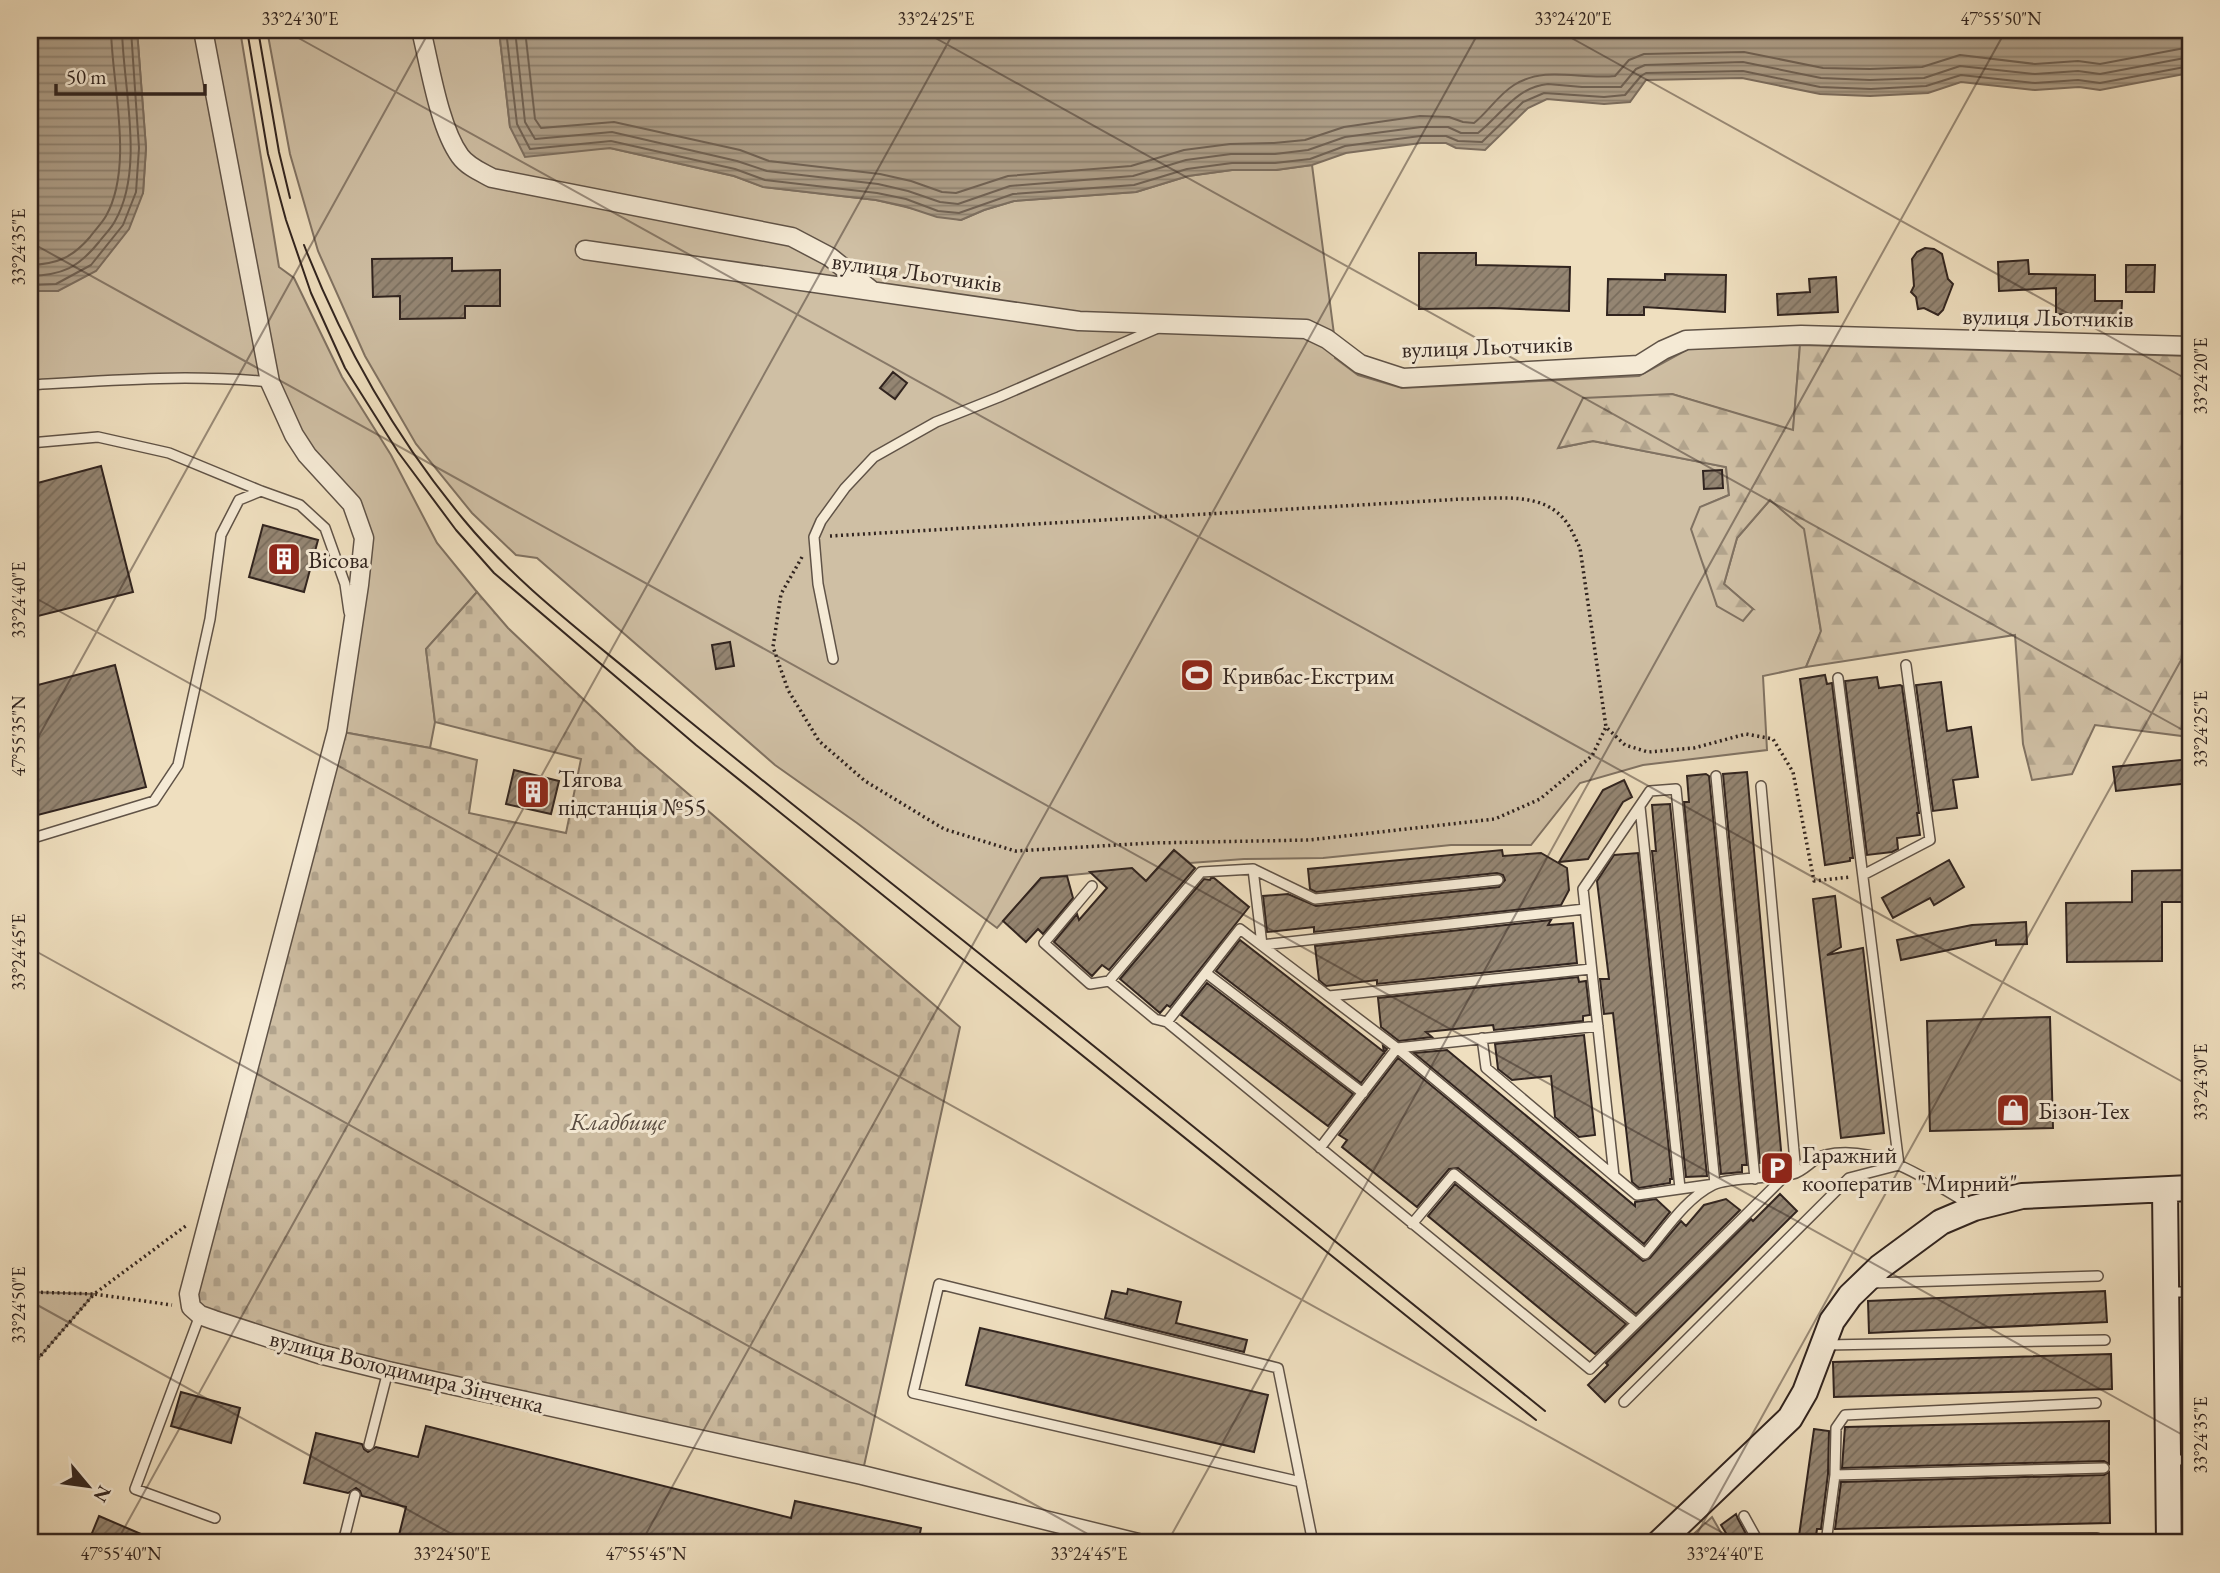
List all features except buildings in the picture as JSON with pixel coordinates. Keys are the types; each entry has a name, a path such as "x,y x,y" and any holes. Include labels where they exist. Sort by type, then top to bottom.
{"main road":[{"path":"1659,1543 1790,1418 1805,1392 1832,1321 1850,1296 1907,1245 1941,1222 1974,1208 2022,1196 2190,1188"},
{"path":"2165,1190 2178,1292 2179,1460 2169,1543"}],"street":[{"path":"195,1311 189,1294 337,731 364,538 352,504 307,455 294,435 270,382 204,30"},
{"path":"421,30 445,124 460,156 473,169 492,178 792,237 830,257 872,291"},
{"name":"вулиця Льотчиків","path":"585,250 1079,321 1306,328 1327,339 1360,363 1403,378 1639,365 1686,340 1801,335 2190,346"},
{"name":"вулиця Володимира Зінченка","path":"195,1311 319,1354 388,1371 862,1475 1138,1543"}],"lane":[{"path":"832,659 818,583 814,537 821,521 845,488 874,457 936,422 1168,324"},
{"path":"30,385 147,377 218,377 270,382"},
{"path":"30,443 98,437 169,453 300,505 326,528 345,583 352,635"},
{"path":"30,839 155,801 178,765 210,619 221,535 240,500 261,491"},
{"path":"1863,875 1930,840 1906,664"},
{"path":"1838,678 1899,1165"},
{"path":"1716,776 1755,1179"},
{"path":"1761,786 1796,1173"},
{"path":"1614,1176 1583,889 1650,791 1676,789 1715,1184"},
{"path":"1640,807 1680,1188"},
{"path":"1253,869 1262,945"},
{"path":"1093,886 1044,943 1090,984 1109,981 1201,872 1253,869 1315,900 1498,880"},
{"path":"1262,945 1585,909"},
{"path":"1167,1022 1240,929 1397,1048 1645,1254 1690,1202 1715,1184"},
{"path":"1329,996 1591,969"},
{"path":"1206,972 1363,1093"},
{"path":"1109,981 1155,1018 1167,1022 1590,1369 1786,1175"},
{"path":"1320,1148 1397,1048 1598,1026"},
{"path":"1482,1038 1486,1068 1637,1195 1796,1173 1822,1156 1839,1153 1858,1154 1899,1165 1974,1208"},
{"path":"1624,1402 1849,1178 1899,1165"},
{"path":"1412,1224 1454,1174 1636,1323"},
{"path":"1863,1283 2098,1276"},
{"path":"1301,1482 912,1394 939,1284 1278,1368 1301,1482 1313,1543"},
{"path":"195,1311 135,1489 215,1518"},
{"path":"1824,1345 2105,1339"},
{"path":"369,1446 388,1371"},
{"path":"2096,1403 1845,1415 1836,1428 1835,1475 1826,1541 2097,1538"},
{"path":"1835,1475 2104,1468"},
{"path":"343,1543 355,1495"},
{"path":"1744,1516 1759,1543"}],"path":[{"path":"1462,499 1530,499 1554,509 1567,523 1580,548 1606,727 1592,756 1540,799 1495,819 1309,840 1151,843 1015,850 944,829 865,781 819,741 788,690 773,647 781,594 814,537 1462,499"},
{"path":"1606,727 1625,745 1648,752 1694,748 1746,734 1773,740 1793,772 1814,881 1863,875"},
{"path":"30,1368 94,1294 211,1207"},
{"path":"30,1292 94,1294 195,1311"}],"green space":[{"path":"137,30 240,30 279,267 294,278 342,377 391,455 437,543 477,592 426,649 435,722 430,748 337,731 364,538 352,504 307,455 270,382 218,377 30,385 30,291 58,291 143,193 146,148"},
{"path":"267,30 499,30 510,127 574,150 610,148 734,176 764,187 876,200 961,220 1014,201 1136,192 1188,176 1312,165 1335,358 1358,375 1402,388 1639,376 1690,348 1800,345 1793,431 1672,394 1559,448 1593,441 1726,467 1729,495 1701,507 1717,606 1753,609 1724,584 1737,538 1770,500 1805,529 1821,632 1806,667 1763,676 1767,750 1643,765 1580,783 1531,845 1451,845 1323,858 1190,863 1174,850 1146,881 1132,869 1041,878 997,928 775,765 537,558 516,555 472,513 416,444 365,356 318,251 290,154"},
{"path":"1800,345 2190,356 2190,737 2095,725 2072,774 2032,780 2023,744 2015,635 1806,667 1821,631 1804,529 1770,500 1737,538 1724,584 1753,609 1743,621 1717,606 1691,529 1700,507 1729,495 1726,467 1593,441 1558,448 1583,398 1672,394 1793,430"},
{"name":"Кладбище","path":"477,592 508,628 636,749 960,1027 862,1475 388,1371 191,1307 337,731 430,748 477,760 469,813 566,833 581,759 435,722 426,649"},
{"path":"30,1292 94,1294 30,1368"},
{"path":"1712,1517 1727,1543 1684,1543"}],"water":[{"path":"30,30 137,30 146,148 143,193 129,229 96,271 58,291 30,291"},
{"path":"499,30 2190,30 2190,73 2100,90 2079,87 2035,90 1961,82 1928,93 1870,96 1820,94 1742,78 1646,80 1630,102 1604,104 1547,99 1528,108 1485,150 1456,148 1446,143 1421,143 1346,153 1312,165 1188,176 1136,192 1014,201 961,220 937,217 876,200 763,187 734,176 610,148 525,157 510,127"}],"tram line":[{"path":"247,30 268,154 286,220 311,293 345,368 398,452 456,530 494,573 696,745 1536,1420"},
{"path":"258,30 279,152 290,198"},
{"path":"304,245 336,318 393,423 464,520 527,585 727,752 1545,1411"}],"place":[{"name":"Вісова","path":"284,559"},
{"name":"Кривбас-Екстрим","path":"1197,675"},
{"name":"Тягова підстанція №55","path":"533,792"},
{"name":"Бізон-Тех","path":"2013,1110"},
{"name":"Гаражний кооператив \"Мирний\"","path":"1777,1168"}]}
